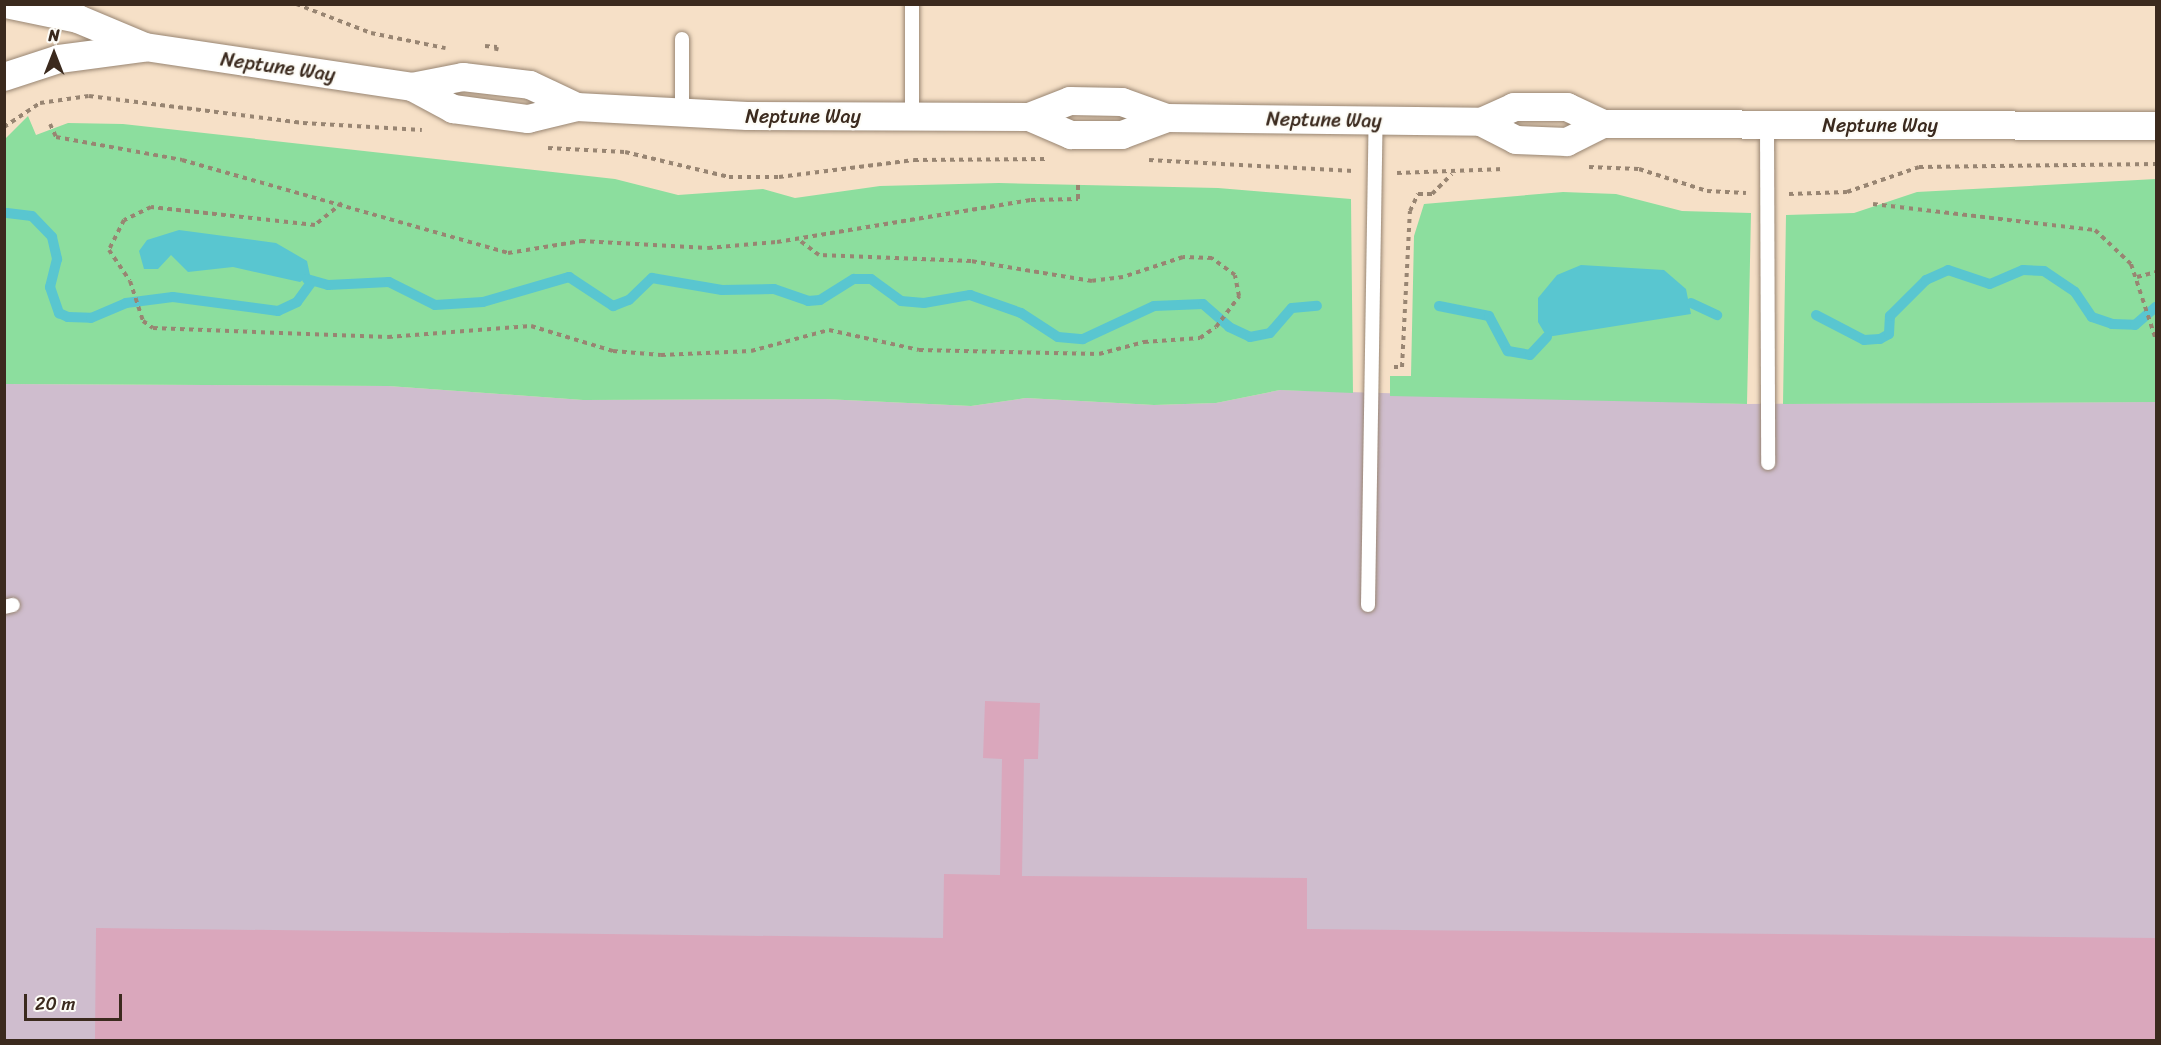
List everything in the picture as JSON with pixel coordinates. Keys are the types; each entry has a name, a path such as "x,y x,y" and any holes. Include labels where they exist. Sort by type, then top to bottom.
{"street":[{"name":"Neptune Way","path":"6,4 78,20 145,47 412,87 457,77 530,85 577,107 682,114 1029,117 1070,101 1122,102 1167,118 1481,122 1514,107 1567,107 1603,124 2157,126"},
{"name":"Neptune Way","path":"4,77 59,59 145,47"}],"lane":[{"path":"912,4 912,116"},
{"path":"682,39 682,114"},
{"path":"1368,605 1376,121"},
{"path":"1767,124 1767,463"}],"path":[{"path":"296,4 371,33 459,46"},
{"path":"4,127 40,103"},
{"path":"50,124 56,137 152,152 342,202 508,253 581,241 708,248 798,238 1020,202 1078,199 1078,181"},
{"path":"1787,194 1847,192 1919,167 2157,164"},
{"path":"1579,167 1639,169 1707,191 1746,193"},
{"path":"1425,173 1515,168"},
{"path":"1371,367 1402,367 1402,272 1410,211 1418,194 1432,194 1453,173"},
{"path":"342,202 315,225 175,207 136,211 114,232 109,250 133,290 140,315 153,328 388,337 531,326 614,351 661,355 751,351 829,330 919,350 1010,348 1074,355 1144,342 1190,340 1216,327 1236,303 1235,274 1212,258 1183,257 1123,277 1092,280 971,261 819,255 798,238"},
{"path":"1873,204 2080,225 2108,238 2137,277 2152,331 2157,340"},
{"path":"2137,277 2157,272"}],"shaded area":[{"path":"5,384 388,386 583,400 824,399 971,406 1026,398 1154,405 1216,403 1280,390 1747,404 2156,402 2156,1040 5,1040"}],"green space":[{"path":"28,116 36,135 68,123 123,124 615,179 678,195 763,189 795,198 880,186 999,183 1218,188 1351,199 1353,393 1280,390 1216,403 1154,405 1026,398 971,406 824,399 583,400 388,386 5,384 5,139"},
{"path":"2156,179 2156,402 1783,404 1786,215 1854,213 1917,192"},
{"path":"1563,192 1616,194 1682,211 1751,213 1747,404 1390,396 1390,376 1411,376 1414,236 1424,204"}],"water":[{"path":"179,230 276,243 307,261 310,275 300,282 233,267 188,272 171,255 158,269 144,269 139,251 147,240"},
{"path":"1581,265 1664,270 1686,289 1691,314 1547,337 1538,322 1538,298 1557,275"}],"building":[{"path":"985,701 1040,703 1038,759 1024,759 1022,876 1307,878 1307,929 2156,938 2156,1040 95,1040 96,928 943,938 944,874 1000,875 1002,759 983,758"}],"waterway":[{"path":"7,213 32,216 52,237 57,259 50,287 59,313 68,317 91,318 126,303 173,297 278,311 297,302 312,281"},
{"path":"1816,315 1864,340 1880,339 1889,334 1890,316 1926,280 1948,270 1990,284 2023,270 2044,271 2075,292 2092,317 2112,324 2135,325 2156,307"},
{"path":"307,279 328,285 389,282 435,305 483,302 569,277 613,306 629,300 652,278 722,290 774,289 808,301 820,300 854,279 871,279 901,301 924,303 970,295 1021,313 1058,337 1083,339 1154,306 1203,304 1229,327 1250,337 1270,333 1292,308 1317,306"},
{"path":"1691,303 1717,315"},
{"path":"1439,306 1489,316 1508,351 1530,355 1547,337"}]}
